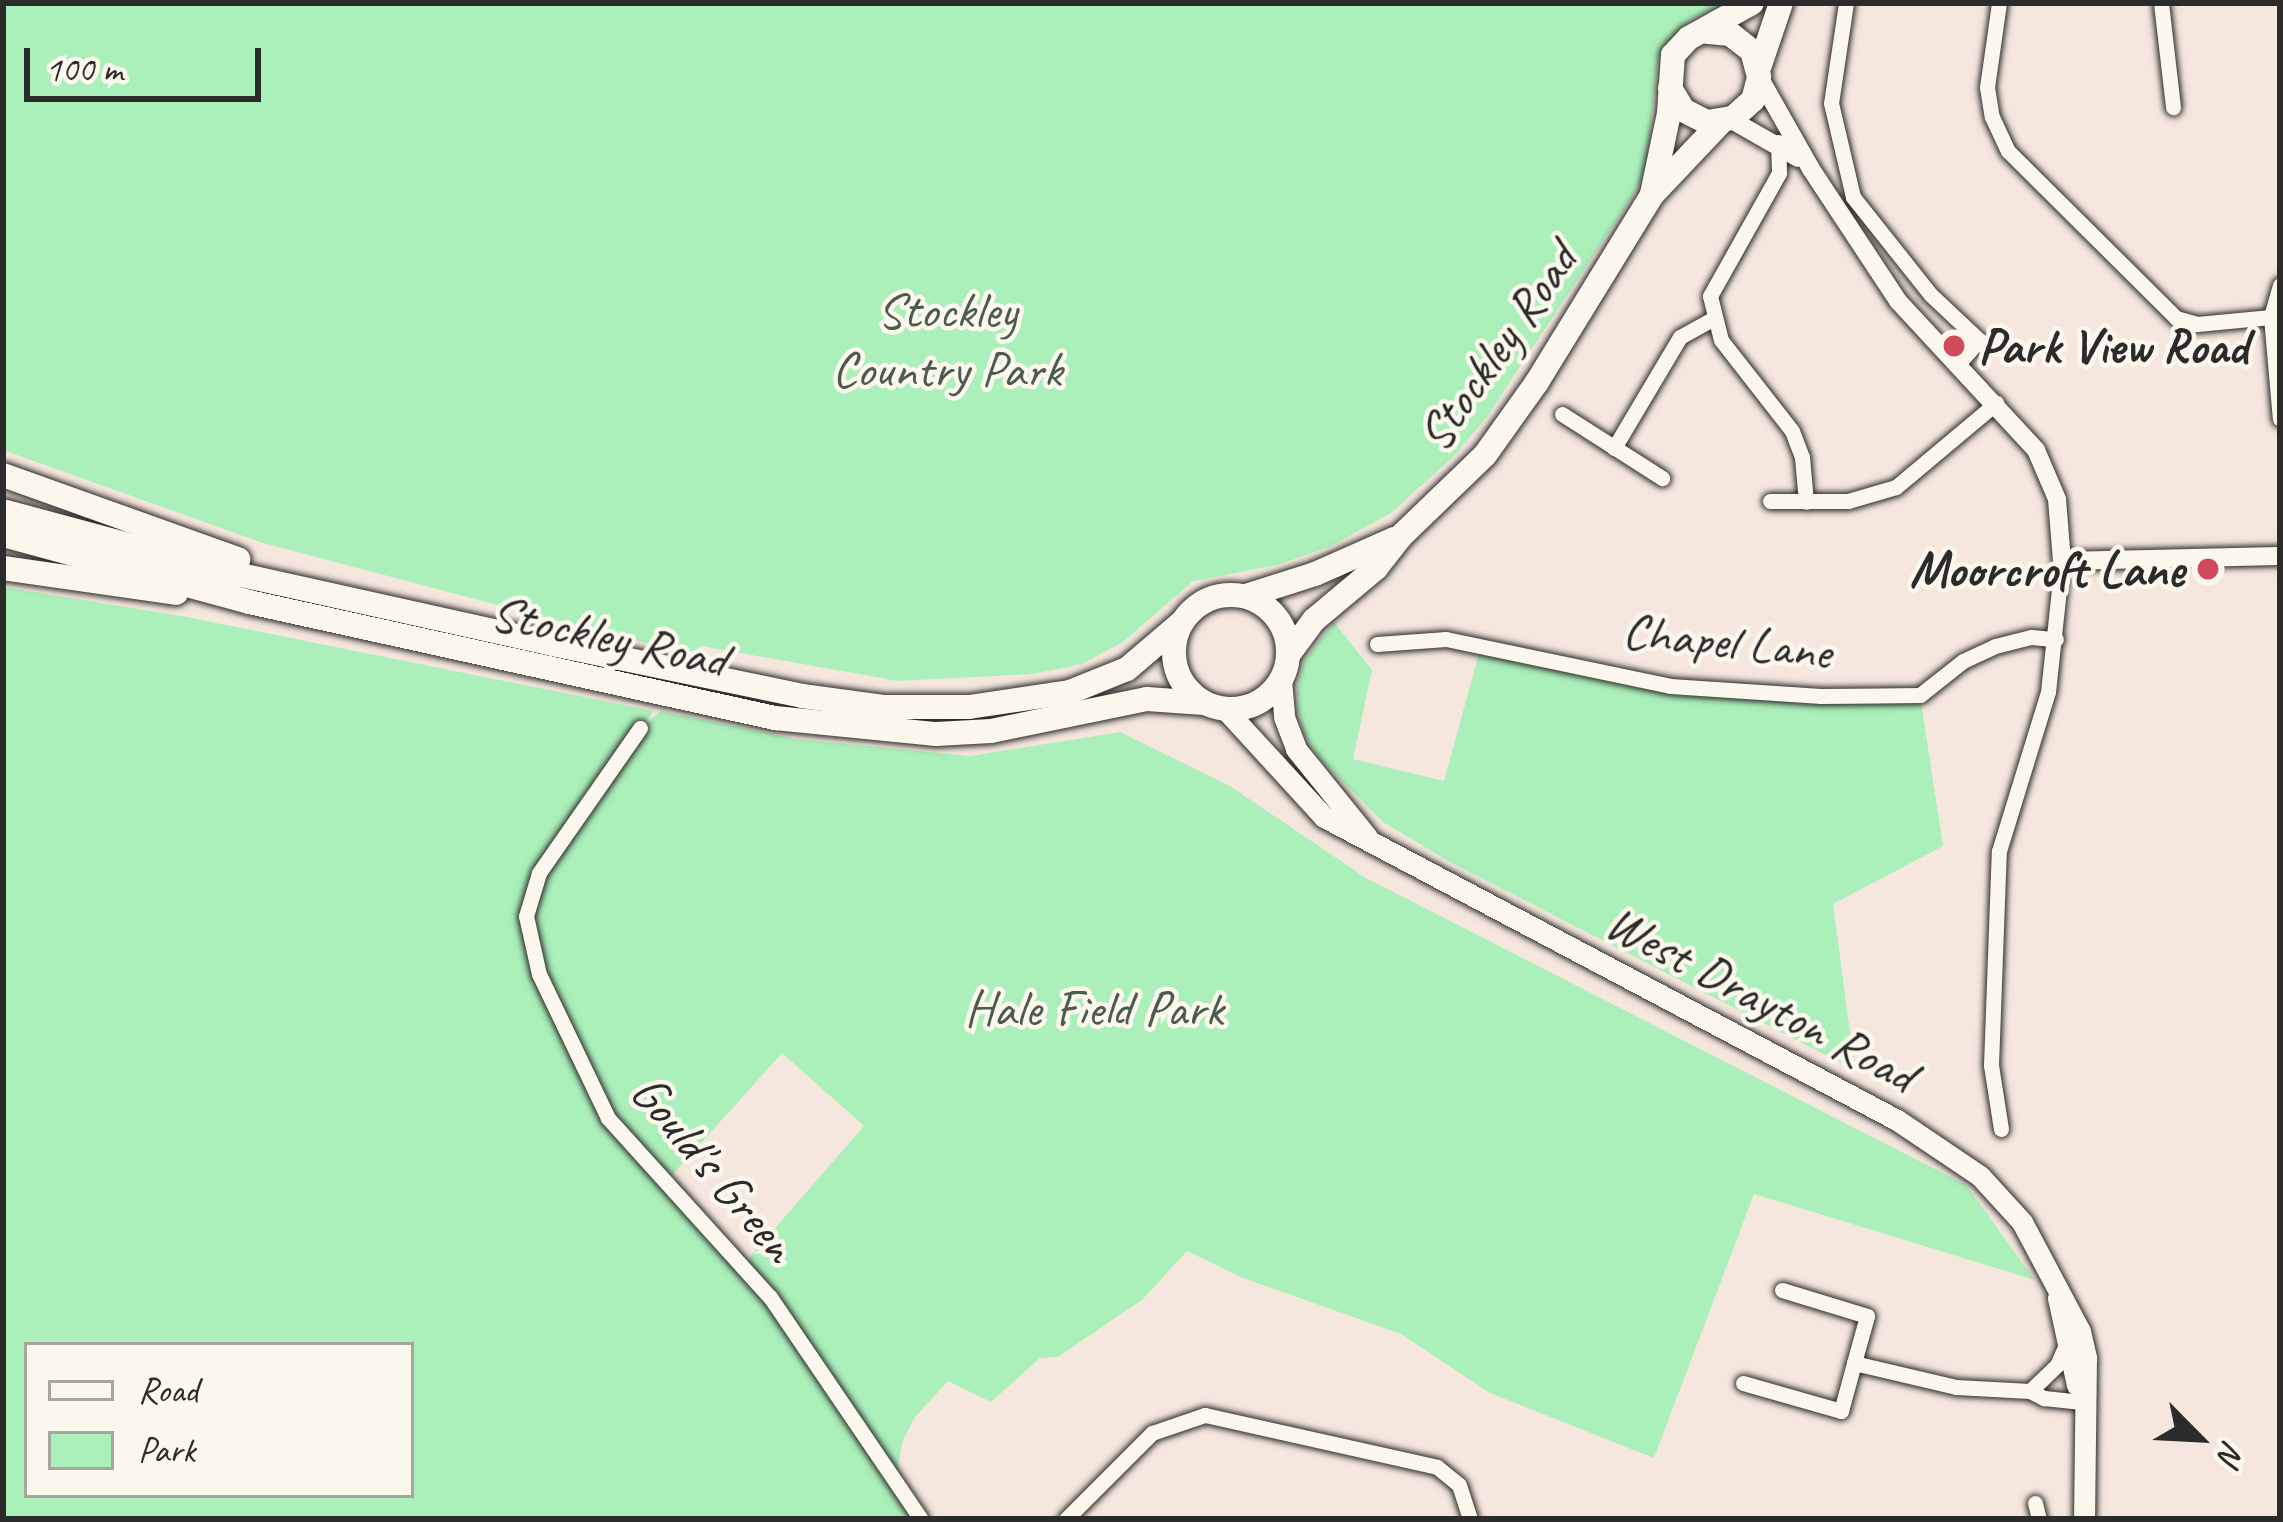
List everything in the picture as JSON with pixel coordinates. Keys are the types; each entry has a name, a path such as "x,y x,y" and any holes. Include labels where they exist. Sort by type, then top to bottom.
{"main road":[{"path":"1752,3 1677,49 1669,86 1691,116 1726,120 1750,103 1781,3"},
{"path":"1703,32 1740,39 1759,72"},
{"name":"Stockley Road","path":"1652,195 1669,113 1669,86"},
{"name":"Stockley Road","path":"1285,668 1314,620 1376,568 1400,537 1462,480 1517,412 1652,195 1726,120"},
{"path":"3,475 336,595"},
{"name":"Stockley Road","path":"3,511 336,595 767,689 906,708 1010,703 1087,687 1143,658 1181,623"},
{"name":"Stockley Road","path":"3,535 249,602 775,718 882,732 991,731 1148,699 1215,706"},
{"name":"Stockley Road","path":"1246,596 1315,574 1400,537"},
{"path":"3,568 249,602"},
{"path":"1246,596 1278,619 1285,668 1254,705 1215,706 1185,687 1176,669 1174,644 1181,623 1210,598 1246,596"},
{"name":"West Drayton Road","path":"1285,668 1284,717 1296,749 1371,842"},
{"name":"West Drayton Road","path":"1215,706 1324,818 1947,1148 2022,1222 2057,1292 2073,1312 2086,1358 2084,1519"},
{"name":"West Drayton Road","path":"2057,1292 2082,1402"}],"street":[{"path":"1846,3 1832,103 1853,197 1931,295 1979,340 1959,363"},
{"path":"1999,3 1988,87 1992,117 2008,151 2176,318 2197,324 2271,317"},
{"path":"2161,3 2173,107"},
{"path":"1759,72 1811,169 1898,301 2036,450 2056,499 2062,561 2048,692 1999,851 1990,1065 2001,1129"},
{"path":"1726,120 1778,142 1811,169"},
{"path":"1778,142 1779,173 1710,296 1712,319 1721,340 1792,431 1802,457 1807,502"},
{"path":"2280,285 2271,317 2280,418"},
{"path":"1614,448 1681,337 1712,319"},
{"path":"1770,501 1849,501 1896,487 1996,403"},
{"path":"1562,414 1662,478"},
{"path":"2062,561 2280,556"},
{"name":"Chapel Lane","path":"1377,644 1446,639 1670,686 1880,696 1920,695 1963,661 1995,646 2031,638 2056,639"},
{"name":"Gould's Green","path":"640,728 538,873 526,916 539,974 570,1048 608,1118 770,1298 920,1519"},
{"path":"1743,1383 1841,1411 1867,1316 1782,1290"},
{"path":"2030,1391 2050,1374 2067,1343"},
{"path":"1854,1363 1956,1387 2030,1391 2082,1402"},
{"path":"1066,1519 1152,1433 1205,1415 1437,1467 1459,1485 1470,1519"}],"green space":[{"name":"Stockley Country Park","path":"3,3 1725,3 1689,20 1658,58 1646,171 1629,202 1486,418 1454,456 1391,513 1331,546 1277,565 1193,581 1123,642 1082,664 1033,674 898,681 701,646 693,655 551,619 263,543 3,450"},
{"name":"Hale Field Park","path":"3,587 187,617 653,711 645,724 661,711 796,739 970,756 1120,732 1230,786 1366,878 1966,1185 2035,1280 1754,1194 1654,1458 1490,1393 1401,1334 1243,1278 1187,1251 1143,1299 1058,1357 1040,1358 991,1402 948,1381 915,1417 903,1440 898,1464 911,1519 3,1519","holes":["782,1053 864,1126 743,1265 666,1182"]},
{"path":"1334,622 1372,670 1353,759 1444,781 1481,646 1671,686 1920,695 1943,846 1833,904 1855,1070 1450,862 1383,822 1321,760 1304,734 1298,711 1297,687 1305,659"}],"place":[{"name":"Park View Road","path":"1954,346"},
{"name":"Moorcroft Lane","path":"2208,569"}]}
